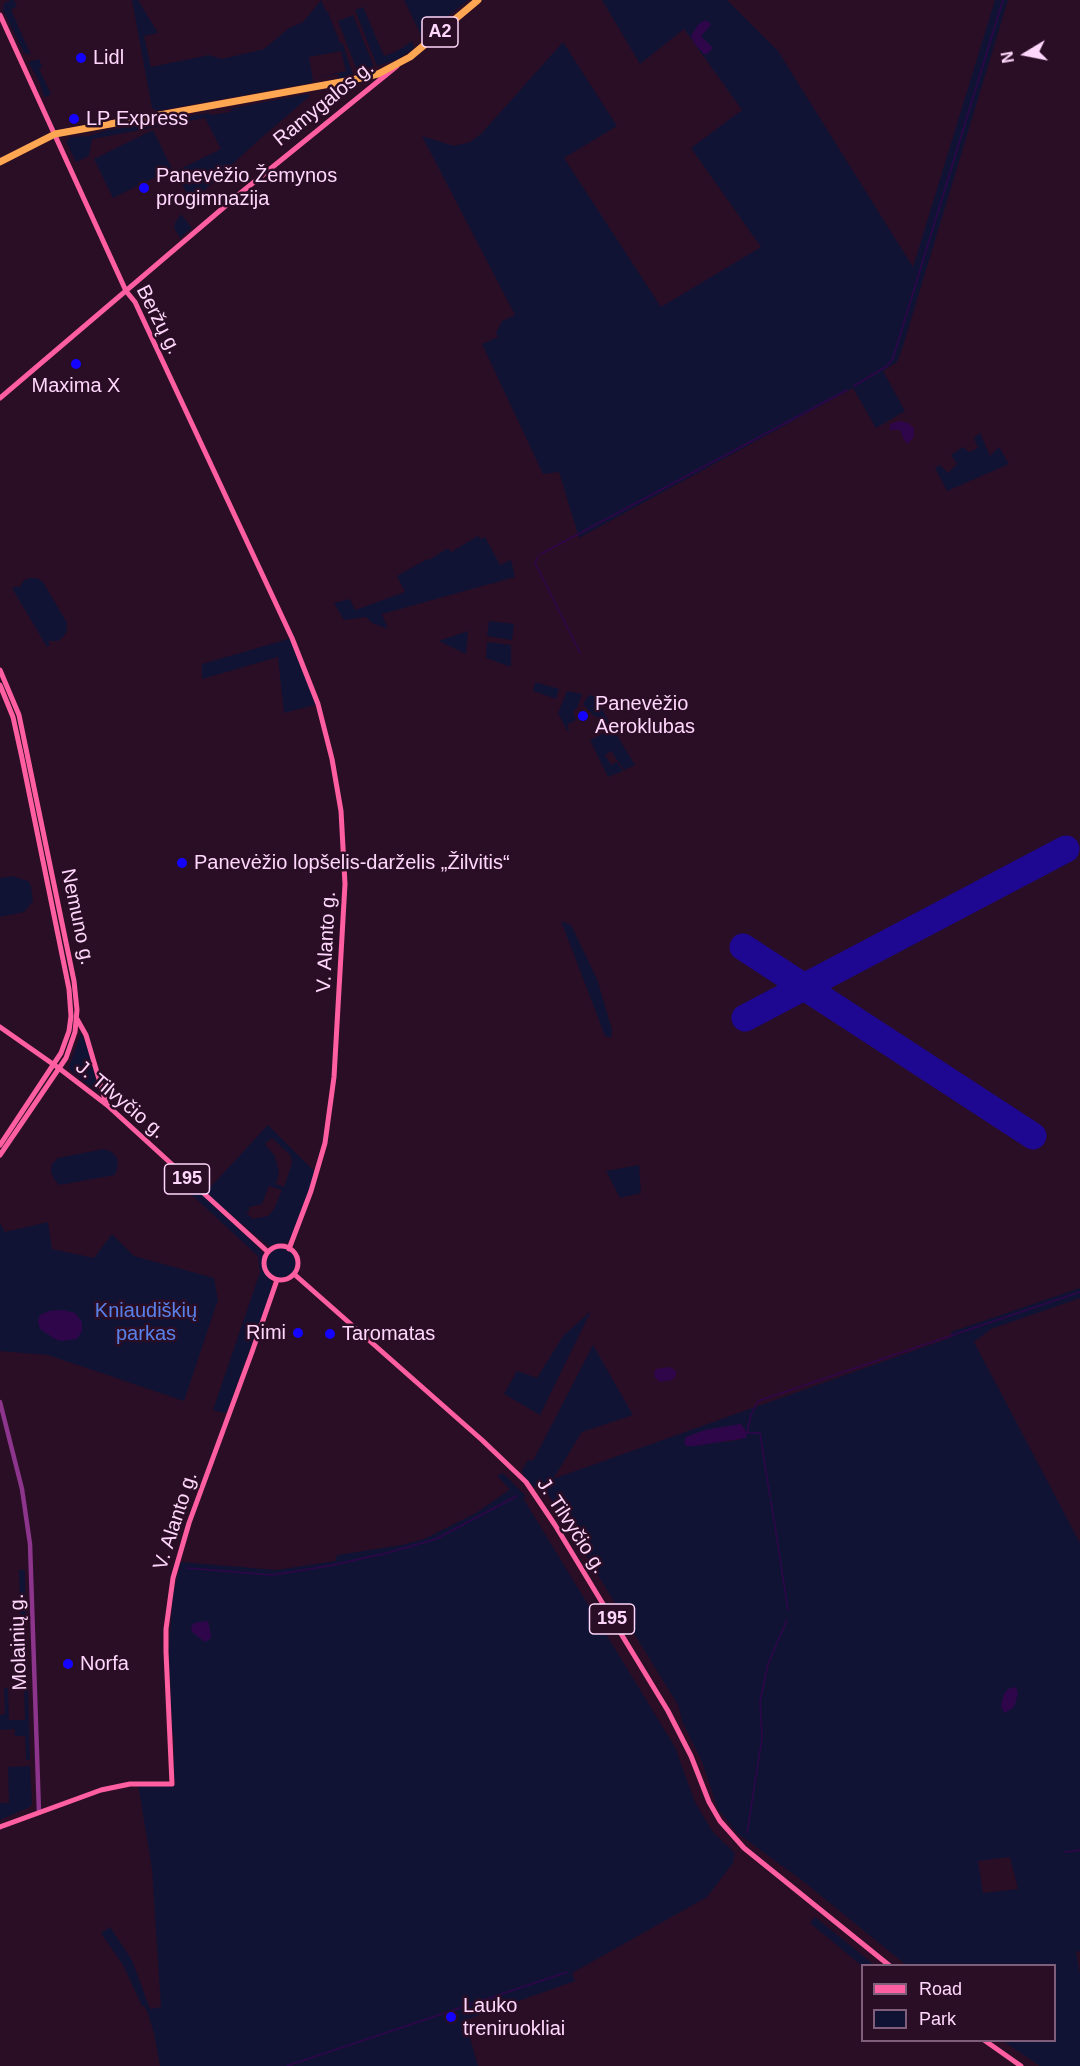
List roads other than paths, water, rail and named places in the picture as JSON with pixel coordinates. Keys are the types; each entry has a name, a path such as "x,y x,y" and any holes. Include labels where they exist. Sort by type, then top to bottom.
{"highway":[{"name":"Ramygalos g.","path":"402,63 477,0"},
{"path":"0,162 55,134 370,76 402,63"}],"main road":[{"name":"Beržų g.","path":"0,15 126,291 139,311 292,638"},
{"name":"Ramygalos g.","path":"0,398 243,191 402,63"},
{"path":"370,76 372,87"},
{"name":"V. Alanto g.","path":"289,1249 317,1174 329,1122 334,1077 345,884 341,811 334,766 318,704 292,638"},
{"name":"Nemuno g.","path":"0,670 19,716 74,981 77,1018 71,1044 0,1155"},
{"name":"Nemuno g.","path":"0,685 12,717 22,758 69,989 71,1016 69,1031 57,1067 0,1145"},
{"path":"77,1018 90,1047 106,1105"},
{"name":"J. Tilvyčio g.","path":"0,1027 106,1105 268,1252"},
{"path":"278,1246 289,1249 295,1254 297,1261 294,1275 286,1280 277,1280 269,1276 264,1268 264,1260 268,1252 278,1246"},
{"name":"J. Tilvyčio g.","path":"294,1275 482,1440 526,1482 668,1711 691,1756 709,1802 720,1821 744,1848 889,1964"},
{"name":"V. Alanto g.","path":"39,1813 117,1786 172,1784 166,1629 173,1578 189,1523 277,1280"},
{"path":"0,1827 39,1813"},
{"path":"987,2042 1021,2066"}],"street":[{"name":"Molainių g.","path":"0,1402 22,1489 30,1544 39,1813"}],"waterway":[{"path":"854,386 887,366 893,358 1003,0"},
{"path":"541,554 847,390"},
{"path":"538,556 535,563 580,653"},
{"path":"770,1497 760,1433 747,1433 751,1415 758,1401 1080,1292"},
{"path":"187,1568 272,1575 328,1566 436,1539 517,1496"},
{"path":"771,1501 788,1610"},
{"path":"747,1833 762,1738 760,1701 768,1664 787,1620"},
{"path":"1065,1852 1080,1850"},
{"path":"287,2066 567,1972"}],"place":[{"name":"Lidl","path":"81,58"},
{"name":"LP Express","path":"74,119"},
{"name":"Panevėžio Žemynos progimnazija","path":"144,188"},
{"name":"Maxima X","path":"76,364"},
{"name":"Panevėžio Aeroklubas","path":"583,716"},
{"name":"Panevėžio lopšelis-darželis „Žilvitis“","path":"182,863"},
{"name":"Rimi","path":"298,1333"},
{"name":"Taromatas","path":"330,1334"},
{"name":"Norfa","path":"68,1664"},
{"name":"Lauko treniruokliai","path":"451,2017"}],"park label":[{"name":"Kniaudiškių parkas","path":"146,1322"}]}
